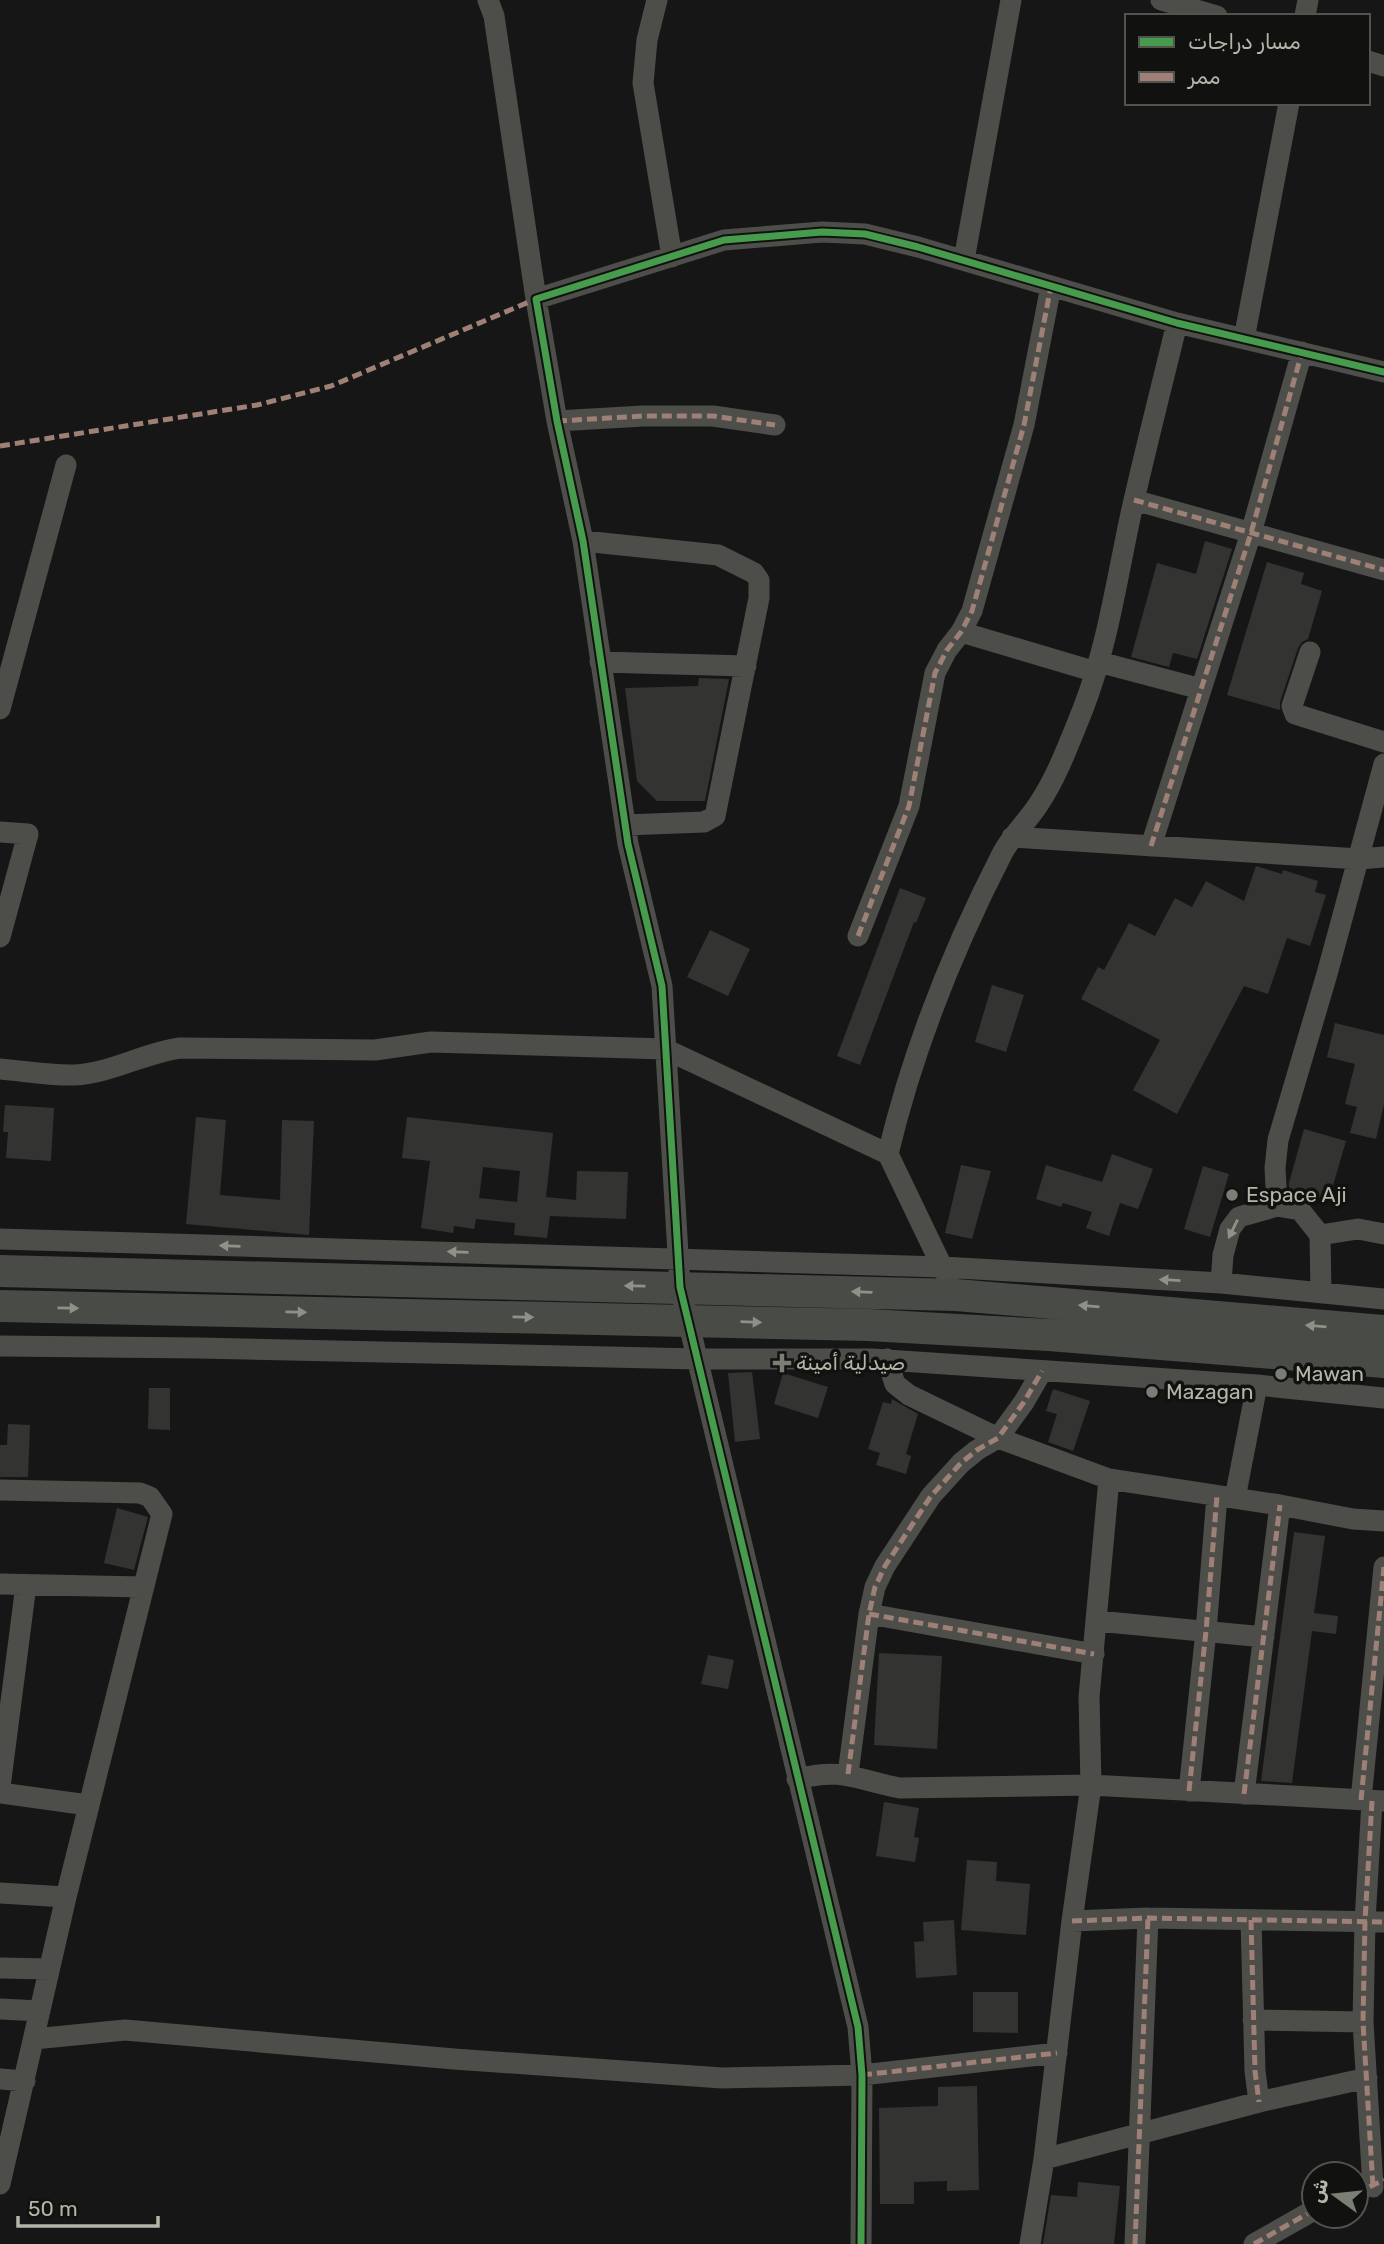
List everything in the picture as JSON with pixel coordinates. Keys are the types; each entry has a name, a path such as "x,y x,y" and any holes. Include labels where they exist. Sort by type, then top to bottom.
{"highway":[{"path":"0,1271 679,1273 949,1281 1384,1331"},
{"path":"0,1306 868,1325 1049,1335 1384,1362"}],"street":[{"path":"488,0 494,16 557,421 583,541 625,825 662,986 679,1273 858,2027 862,2074 861,2244"},
{"path":"657,0 647,40 643,83 672,257"},
{"path":"964,260 1011,0"},
{"path":"1161,0 1210,14"},
{"path":"1244,339 1289,105"},
{"path":"536,299 724,240 822,232 865,234 964,260 1177,323 1384,372"},
{"path":"858,936 909,806 936,673 972,611 1024,425 1051,286"},
{"path":"888,1154 898,1113 948,970 1012,838 1037,806 1054,776 1098,667 1134,500 1177,323"},
{"path":"1151,846 1251,533 1302,352"},
{"path":"557,421 643,416 713,416 775,425"},
{"path":"0,709 66,465"},
{"path":"1134,500 1384,570"},
{"path":"583,541 718,555 754,573 759,580 759,598 715,816 704,822 625,825"},
{"path":"961,632 1098,667 1201,688"},
{"path":"1310,652 1292,706 1295,714 1384,742"},
{"path":"600,662 746,666"},
{"path":"1277,1206 1275,1168 1278,1140 1384,764"},
{"path":"0,831 28,834 0,937"},
{"path":"1012,838 1359,859 1384,857"},
{"path":"0,1069 75,1075 95,1072 153,1052 180,1048 375,1050 431,1042 665,1049 888,1154 949,1281 1221,1283 1384,1299"},
{"path":"1221,1283 1223,1255 1234,1223 1239,1217 1277,1206 1300,1210 1320,1235 1321,1293"},
{"path":"1320,1235 1358,1228 1384,1234"},
{"path":"0,1239 679,1273"},
{"path":"0,1346 698,1359 887,1359 1257,1385 1384,1398"},
{"path":"887,1359 895,1384 908,1395 998,1438 1109,1479 1353,1519 1384,1521"},
{"path":"848,1774 869,1614 875,1587 885,1566 930,1496 961,1463 998,1438 1042,1371"},
{"path":"1189,1791 1206,1631 1226,1497 1257,1385"},
{"path":"1030,2244 1044,2159 1091,1785 1089,1698 1109,1479"},
{"path":"0,1490 140,1493 150,1497 162,1514 88,1805 0,2184"},
{"path":"1244,1794 1280,1505"},
{"path":"1371,2187 1363,2022 1374,1922 1372,1800 1384,1567"},
{"path":"0,1584 142,1587"},
{"path":"0,1787 6,1699 26,1584"},
{"path":"869,1614 1094,1654"},
{"path":"1097,1621 1264,1637"},
{"path":"797,1779 821,1772 848,1774 900,1788 1091,1785 1372,1800"},
{"path":"0,1793 88,1805"},
{"path":"0,1893 66,1897"},
{"path":"1072,1921 1148,1918 1374,1922"},
{"path":"1135,2244 1148,1918"},
{"path":"1251,1920 1258,2102"},
{"path":"0,1968 49,1969"},
{"path":"0,2009 40,2011"},
{"path":"1253,2020 1363,2022"},
{"path":"34,2039 125,2030 454,2059 722,2078 862,2074 1057,2053"},
{"path":"1044,2159 1258,2102 1367,2078"},
{"path":"0,2080 25,2081"},
{"path":"1254,2244 1300,2218"}],"building":[{"path":"1205,541 1232,549 1197,659 1173,653 1169,667 1131,657 1157,563 1196,574"},
{"path":"1267,562 1304,573 1301,584 1322,591 1308,639 1298,648 1280,702 1280,710 1227,695"},
{"path":"699,678 729,679 705,801 657,801 637,781 625,688 698,686"},
{"path":"1256,866 1282,874 1283,870 1318,881 1315,892 1326,895 1310,946 1287,938 1268,994 1244,986 1177,1114 1133,1090 1160,1040 1081,999 1098,967 1104,970 1129,923 1155,936 1175,898 1192,907 1206,881 1244,901"},
{"path":"900,888 926,898 916,923 914,922 860,1065 837,1056"},
{"path":"710,930 750,949 728,996 687,977"},
{"path":"992,985 1024,995 1006,1052 975,1042"},
{"path":"1335,1023 1384,1035 1384,1104 1376,1139 1350,1133 1357,1107 1345,1104 1355,1064 1327,1057"},
{"path":"5,1105 54,1108 51,1161 6,1158 8,1132 3,1132"},
{"path":"196,1117 226,1120 220,1195 280,1200 282,1120 314,1121 309,1235 186,1224"},
{"path":"407,1117 553,1133 546,1197 576,1200 577,1171 628,1172 626,1219 550,1216 547,1238 514,1235 515,1223 476,1219 474,1229 454,1226 453,1233 421,1228 430,1161 402,1158","holes":["483,1167 520,1171 517,1202 479,1198"]},
{"path":"1304,1129 1346,1141 1328,1202 1289,1191"},
{"path":"1112,1154 1153,1169 1138,1209 1120,1203 1109,1236 1086,1228 1092,1212 1063,1203 1061,1207 1036,1199 1046,1165 1102,1182"},
{"path":"961,1165 991,1171 972,1239 945,1233"},
{"path":"1203,1166 1229,1174 1210,1237 1184,1229"},
{"path":"752,1372 760,1439 735,1442 728,1373"},
{"path":"783,1373 828,1387 818,1418 774,1404"},
{"path":"149,1388 170,1388 170,1430 148,1429"},
{"path":"1053,1389 1090,1401 1073,1451 1048,1442 1057,1414 1046,1411"},
{"path":"892,1399 918,1414 906,1454 911,1456 906,1474 876,1465 880,1453 868,1449 883,1402 891,1404"},
{"path":"8,1424 30,1425 28,1477 0,1477 0,1445 7,1445"},
{"path":"117,1508 148,1517 134,1570 104,1563"},
{"path":"1294,1532 1325,1536 1314,1613 1338,1616 1336,1634 1312,1631 1292,1783 1261,1781"},
{"path":"879,1653 942,1656 937,1749 874,1745"},
{"path":"708,1655 734,1660 728,1689 701,1684"},
{"path":"884,1802 919,1808 914,1837 919,1838 915,1862 876,1856"},
{"path":"967,1860 997,1862 996,1881 1030,1884 1026,1935 961,1930"},
{"path":"954,1920 957,1975 916,1978 914,1942 924,1941 923,1922"},
{"path":"973,1992 1018,1992 1018,2033 973,2032"},
{"path":"977,2086 979,2190 947,2191 947,2181 914,2182 914,2204 880,2204 879,2108 938,2106 938,2087"},
{"path":"1078,2182 1120,2186 1114,2244 1043,2244 1051,2195 1077,2197"}],"marked path":[{"path":"858,936 909,806 935,673 972,611 1024,425 1051,286"},
{"path":"0,446 257,405 331,386 536,299"},
{"path":"1151,846 1251,533 1302,352"},
{"path":"557,421 643,416 713,416 775,425"},
{"path":"1134,500 1384,570"},
{"path":"848,1774 869,1614 875,1587 885,1566 931,1496 961,1463 998,1438 1042,1371"},
{"path":"1189,1791 1217,1496"},
{"path":"1244,1794 1280,1505"},
{"path":"1361,1800 1384,1567"},
{"path":"869,1614 1094,1654"},
{"path":"1372,1801 1365,1921 1363,2022 1373,2187"},
{"path":"1072,1921 1148,1918 1384,1922"},
{"path":"1135,2244 1148,1918"},
{"path":"1251,1920 1255,2071 1259,2102"},
{"path":"862,2075 1057,2053"},
{"path":"1370,2186 1384,2180"},
{"path":"1254,2244 1300,2218"}],"cycle path":[{"path":"861,2244 862,2075 858,2027 680,1287 662,986 628,844 583,541 557,421 536,299 724,240 822,232 865,234 1177,323 1384,372"}],"place":[{"name":"Espace Aji","path":"1232,1195"},
{"name":"صيدلية أمينة","path":"782,1363"},
{"name":"Mawan","path":"1281,1374"},
{"name":"Mazagan","path":"1152,1392"}]}
